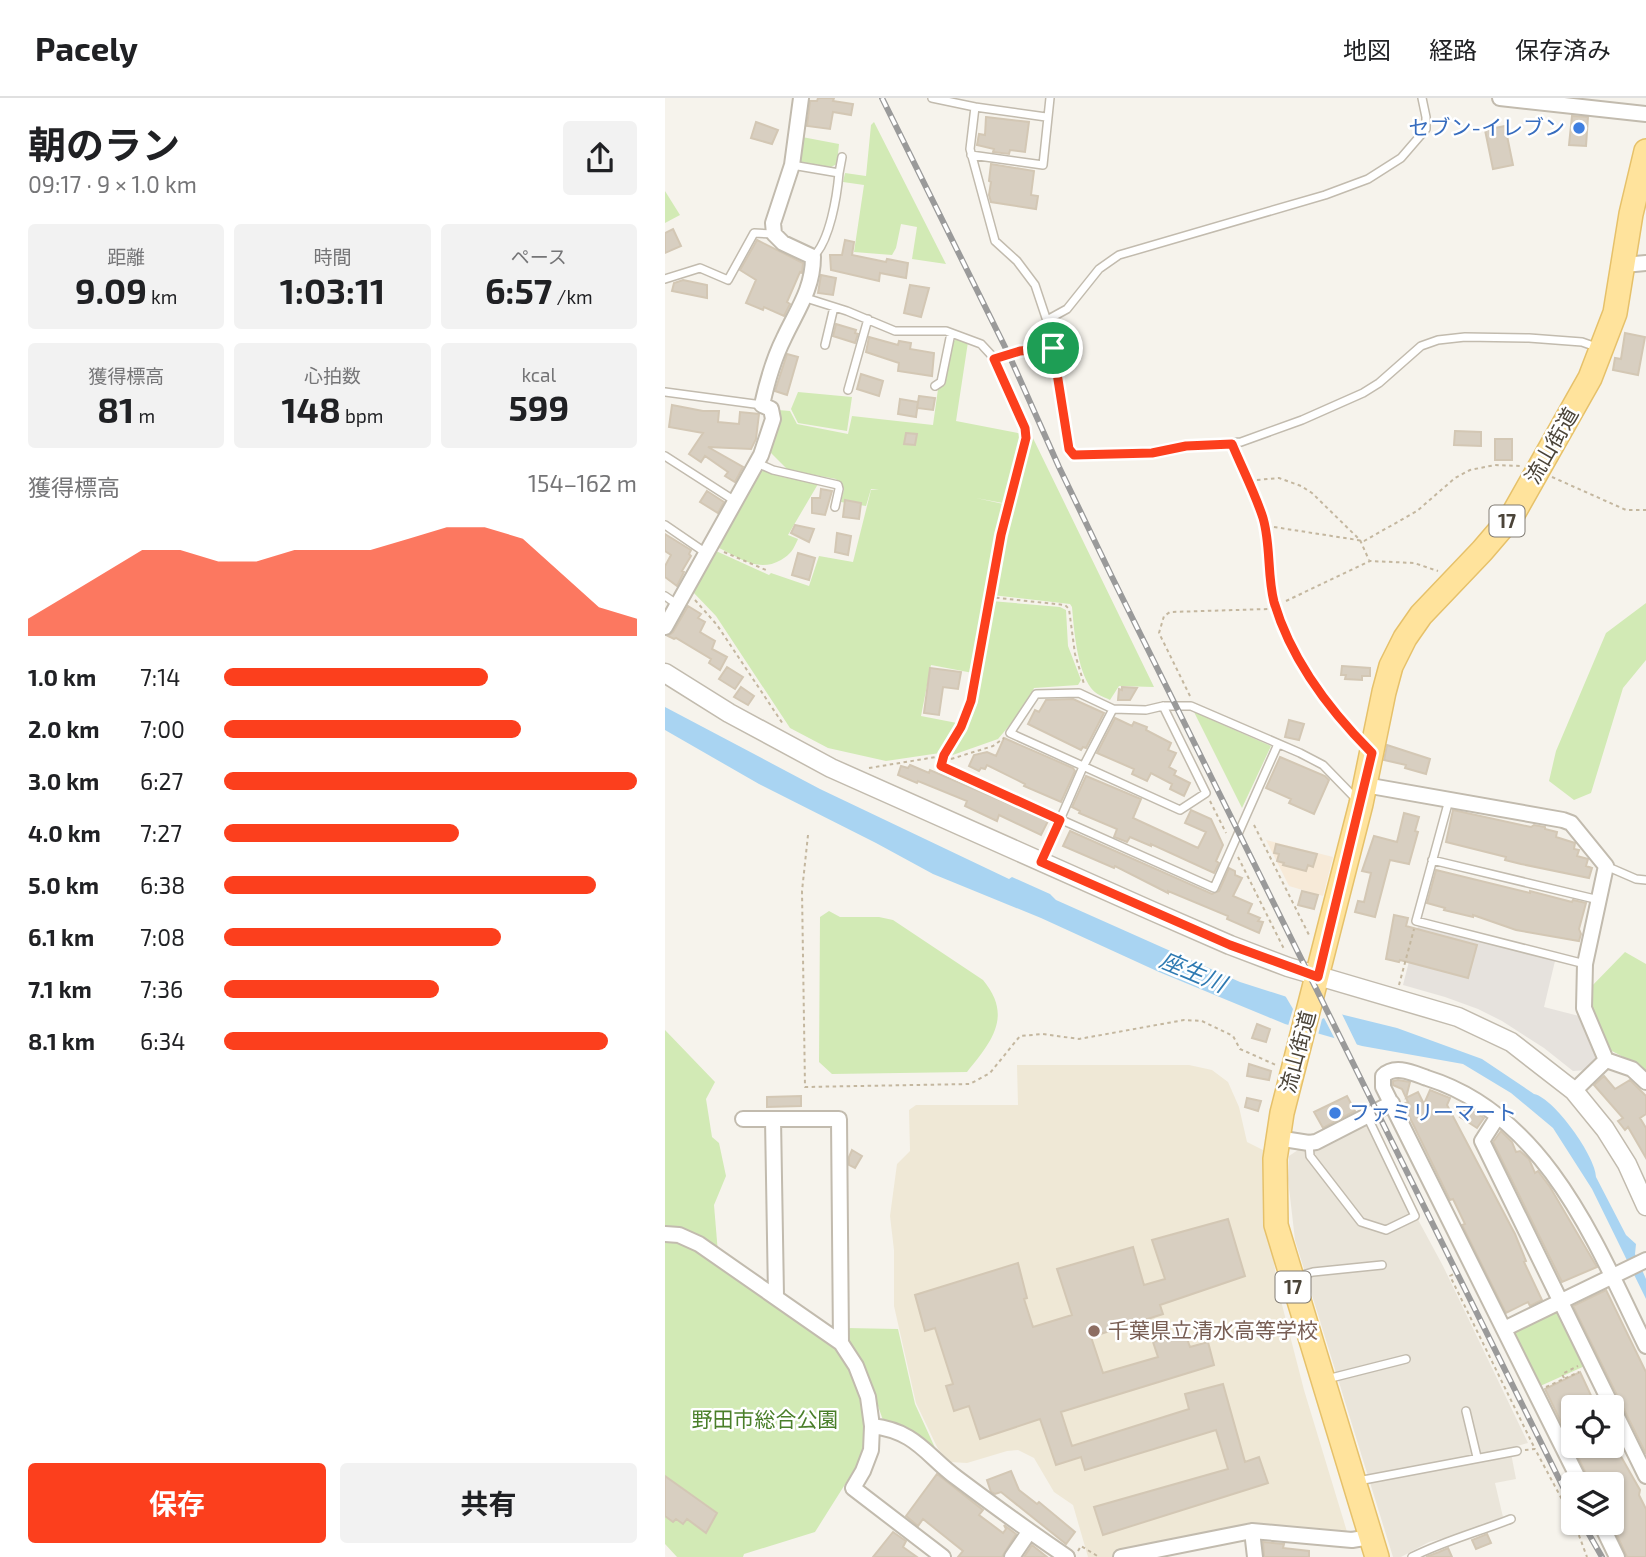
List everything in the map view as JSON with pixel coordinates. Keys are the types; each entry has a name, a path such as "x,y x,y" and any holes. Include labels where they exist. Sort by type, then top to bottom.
{"main road":[{"name":"流山街道","path":"1373,1547 1276,1225 1274,1194 1277,1138 1363,794 1391,666 1405,638 1421,615 1512,516 1585,388 1635,264 1631,214 1646,151"}],"street":[{"path":"665,627 757,463 773,419 771,409 762,405 768,377 806,298 813,275 813,257 783,243 774,234 773,223 792,165 801,98"},
{"path":"1500,98 1646,114"},
{"path":"665,673 729,713 831,768 1316,984 1458,1017 1482,1027 1520,1049 1574,1091 1605,1129 1627,1164 1646,1206"},
{"path":"1363,794 1449,799 1563,820 1571,824 1606,866 1585,964 1584,1008 1606,1060 1632,1069 1646,1082"},
{"path":"1574,1091 1606,1060"},
{"path":"1576,1472 1541,1388 1504,1329 1383,1087 1383,1076 1396,1069 1431,1079 1462,1093 1499,1116 1535,1151 1557,1178 1616,1274 1646,1346"},
{"path":"1277,1138 1309,1143 1392,1103"},
{"path":"1499,1116 1482,1141 1560,1300 1586,1364 1646,1476"},
{"path":"743,1119 839,1118 841,1343"},
{"path":"773,1119 776,1296"},
{"path":"665,1234 679,1235 699,1244 841,1343 863,1380 869,1397 872,1426 871,1450 853,1488 943,1557"},
{"path":"1504,1329 1646,1259"},
{"path":"872,1426 889,1428 922,1445 953,1475 1067,1557"},
{"path":"1121,1557 1252,1531 1353,1540 1373,1547"},
{"path":"1252,1531 1255,1557"},
{"path":"1012,1557 1029,1532"},
{"path":"1607,1535 1618,1557"}],"lane":[{"path":"932,98 1046,117"},
{"path":"971,155 1043,165 1050,98"},
{"path":"1047,320 1067,309 1099,269 1119,255 1325,195 1368,179 1388,168 1401,158 1426,129 1422,98"},
{"path":"975,107 971,155 995,241 1017,261 1035,285 1052,336 1069,449 1074,455 1152,453 1186,446 1241,443 1363,393 1421,346 1438,340 1465,337 1529,338 1582,342 1602,349"},
{"path":"813,257 821,249 837,194 842,157"},
{"path":"792,165 839,173"},
{"path":"665,279 700,268 728,281 754,233 774,234"},
{"path":"806,298 895,331 951,333 981,344 994,359 1020,351 1053,348"},
{"path":"825,345 834,307"},
{"path":"848,390 868,319"},
{"path":"935,386 941,382 951,333"},
{"path":"665,392 762,405"},
{"path":"1232,444 1265,528 1276,606 1286,635 1321,695 1348,729 1372,753"},
{"path":"665,456 736,502"},
{"path":"757,463 773,470 838,485 835,507"},
{"path":"665,525 708,549"},
{"path":"665,596 682,599"},
{"path":"1163,706 1206,793 1180,810 1010,733 1036,694 1079,693 1113,709 1146,710 1163,706 1191,706 1300,753 1363,794"},
{"path":"1041,862 1083,767 1113,709"},
{"path":"941,766 1214,888 1277,744"},
{"path":"1449,799 1416,921 1585,964"},
{"path":"1432,860 1599,900"},
{"path":"1606,866 1636,879 1646,880"},
{"path":"1309,1143 1310,1156 1361,1222 1386,1230 1415,1216 1367,1116"},
{"path":"1291,1279 1313,1272 1382,1265"},
{"path":"1322,1380 1406,1359"},
{"path":"1467,1411 1477,1457"},
{"path":"1354,1482 1517,1451"},
{"path":"1412,1557 1444,1542 1472,1535 1511,1519"}],"path":[{"path":"941,766 971,701 988,597 1026,438 1025,428 994,359"},
{"path":"1265,528 1272,526 1364,541 1417,511 1455,478 1470,470 1512,464 1539,471 1626,510 1646,510"},
{"path":"1248,484 1261,478 1279,478 1301,486 1312,493 1360,540 1370,561"},
{"path":"708,549 766,570"},
{"path":"1191,706 1191,698 1159,633 1164,616 1170,612 1267,610 1370,561 1414,563 1432,567 1454,580"},
{"path":"988,597 1065,605 1069,608 1075,654 1084,681 1084,695"},
{"path":"682,599 699,603 717,625 787,729"},
{"path":"1206,793 1286,953"},
{"path":"1248,811 1311,940"},
{"path":"808,835 802,891 805,1087 970,1084 990,1073 1020,1036 1043,1034 1079,1039 1184,1020 1202,1021 1233,1036 1240,1049 1281,1067"},
{"path":"1399,987 1416,921"},
{"path":"1473,1265 1450,1276 1561,1497"},
{"path":"1564,1378 1562,1374 1586,1364"},
{"path":"1541,1388 1586,1364"},
{"path":"1517,1451 1535,1449"},
{"path":"1579,1535 1587,1557"},
{"path":"1074,1557 1081,1546 1099,1557"}],"shaded area":[{"path":"1266,840 1333,857 1323,896 1289,886"},
{"path":"1418,926 1555,961 1544,1007 1579,1016 1591,1047 1597,1054 1597,1060 1587,1070 1573,1071 1544,1048 1502,1021 1445,997 1403,985"},
{"name":"千葉県立清水高等学校","path":"1017,1065 1189,1065 1212,1070 1228,1082 1239,1107 1247,1142 1267,1152 1267,1222 1279,1293 1304,1390 1348,1535 1245,1528 1114,1557 1088,1557 1073,1505 1054,1492 1034,1458 1018,1450 967,1463 950,1462 938,1449 916,1403 894,1306 894,1250 890,1216 897,1164 910,1151 909,1110 916,1105 1018,1105"},
{"path":"1367,1125 1443,1266 1528,1443 1510,1448 1516,1479 1495,1483 1503,1517 1464,1533 1429,1542 1401,1557 1393,1557 1295,1240 1288,1179 1289,1156 1298,1150 1317,1149"}],"green space":[{"path":"874,122 946,264 912,259 917,227 901,224 892,255 854,252 864,185 843,182 845,173 866,176 871,125"},
{"path":"802,137 839,144 837,164 831,167 801,162 798,157"},
{"path":"665,191 680,215 665,223"},
{"path":"957,338 968,342 956,421 1023,434 1008,504 976,498 1008,505 992,564 973,673 931,665 921,716 957,723 940,753 886,761 828,748 790,728 716,616 693,592 716,551 769,575 771,573 809,586 819,556 853,562 871,490 879,489 871,489 866,506 841,502 844,489 836,479 788,470 770,452 779,419 778,410 790,411 797,424 848,434 852,416 933,425 938,389 945,385 952,343"},
{"path":"798,392 852,397 847,431 798,423 791,409"},
{"path":"1027,432 1030,432 1154,687 1119,686 1110,700 1100,695 1091,688 1082,671 1070,604 992,595"},
{"path":"760,469 818,484 788,535 798,539 793,549 781,560 765,565 749,563 719,548"},
{"path":"991,601 1060,607 1066,610 1068,646 1081,680 1078,685 1034,688 1024,708 998,739 947,757 968,722 974,703 983,662"},
{"path":"1646,603 1646,660 1623,688 1591,793 1574,800 1549,781 1556,751 1606,633"},
{"path":"1194,712 1271,746 1242,808"},
{"path":"829,911 840,917 879,917 893,920 983,980 997,1005 998,1017 991,1039 967,1072 832,1074 819,1062 820,917"},
{"path":"1625,952 1646,964 1646,1075 1635,1063 1606,1048 1591,1011 1589,989"},
{"name":"野田市総合公園","path":"665,1030 715,1082 706,1099 712,1137 719,1143 726,1176 714,1205 719,1265 832,1343 848,1362 860,1383 868,1429 861,1459 815,1532 744,1554 743,1557 677,1557 665,1544"},
{"path":"1556,1309 1561,1311 1587,1365 1538,1387 1513,1337 1517,1328"},
{"path":"847,1328 898,1329 915,1404 936,1450 895,1425 884,1423 866,1372 847,1345"}],"water":[{"name":"座生川","path":"665,707 820,789 1009,879 1012,877 1050,894 1056,900 1240,982 1340,1014 1397,1028 1482,1059 1552,1106 1582,1143 1626,1235 1636,1244 1635,1254 1646,1279 1646,1299 1592,1189 1553,1128 1511,1093 1463,1064 1362,1046 1285,1024 933,874 759,784 665,730"}],"pier":[{"path":"1283,992 1340,1010 1359,1049 1337,1043 1324,1018 1318,1035 1288,1026 1293,1009"}],"building":[{"path":"818,98 834,98 833,101 853,104 851,115 833,112 830,129 807,126 810,101 817,101"},
{"name":"セブン-イレブン","path":"1572,116 1588,117 1586,146 1569,145"},
{"path":"986,117 1029,122 1025,152 993,152 994,149 977,145 979,134 985,135"},
{"path":"756,122 778,130 772,144 751,138"},
{"path":"1505,126 1513,165 1493,169 1485,130"},
{"path":"991,164 1034,171 1031,195 1038,196 1036,209 991,202"},
{"path":"673,229 681,246 665,253 665,233"},
{"path":"757,240 803,263 802,273 800,272 787,302 790,304 784,316 746,303 756,280 740,270"},
{"path":"845,240 854,242 852,255 886,262 887,259 908,263 906,278 880,273 879,281 831,270 830,255 842,255"},
{"path":"821,275 836,278 833,295 818,293"},
{"path":"683,280 707,285 707,298 672,291 674,283"},
{"path":"910,285 929,288 921,317 904,313"},
{"path":"836,324 856,330 855,333 858,334 855,343 833,336"},
{"path":"1625,333 1645,337 1638,375 1613,370 1615,358 1621,359"},
{"path":"869,337 898,345 899,341 911,343 910,349 934,353 932,376 898,371 899,363 866,352"},
{"path":"787,354 798,357 787,395 775,391"},
{"path":"861,374 883,381 879,396 857,389"},
{"path":"919,396 935,398 933,410 917,408"},
{"path":"900,399 918,402 916,417 898,414"},
{"path":"672,405 719,411 718,422 739,424 740,412 759,414 756,439 751,449 708,447 743,467 735,482 725,476 728,472 705,456 701,462 689,454 703,433 669,427"},
{"path":"1455,431 1481,432 1481,446 1454,445"},
{"path":"906,433 917,434 915,445 904,444"},
{"path":"1495,439 1512,439 1512,460 1495,460"},
{"path":"821,489 832,491 825,515 812,513 812,498 820,498"},
{"path":"707,491 724,502 718,513 700,502"},
{"path":"845,500 861,503 859,519 843,517"},
{"path":"795,525 814,529 809,542 791,533"},
{"path":"837,533 851,536 848,555 835,552"},
{"path":"665,534 691,550 691,556 677,586 665,577 665,566 671,555 665,551"},
{"path":"798,553 815,558 809,580 792,575"},
{"path":"688,606 701,614 698,618 705,622 700,632 715,641 712,649 727,657 720,670 709,663 711,659 668,636"},
{"path":"1342,666 1370,668 1370,676 1362,676 1362,680 1345,679 1346,675 1341,675"},
{"path":"727,667 743,677 735,689 719,679"},
{"path":"930,668 961,672 958,689 943,687 939,715 924,713"},
{"path":"741,687 754,696 748,705 734,697"},
{"path":"1122,687 1137,688 1130,700 1118,700 1119,689 1122,690"},
{"path":"1073,699 1104,713 1086,748 1081,750 1028,724 1035,710 1039,712 1046,700"},
{"path":"1115,718 1132,726 1134,722 1147,727 1146,730 1171,743 1168,750 1176,753 1169,767 1176,771 1174,775 1190,783 1184,796 1170,789 1172,784 1151,773 1147,781 1132,774 1134,769 1097,753"},
{"path":"1289,720 1304,724 1299,740 1285,737"},
{"path":"1004,738 1073,768 1075,771 1061,802 1024,786 1025,784 987,765 979,771 969,766 974,755 987,752 996,756"},
{"path":"1387,745 1430,759 1426,774 1405,768 1406,765 1384,760"},
{"path":"1280,757 1329,780 1314,814 1289,803 1291,799 1266,788"},
{"path":"910,765 929,773 930,770 1048,821 1041,835 999,815 997,821 965,806 967,801 898,775 901,766 908,768"},
{"path":"1086,776 1141,799 1133,818 1198,848 1206,832 1185,823 1191,810 1211,819 1223,845 1214,873 1151,844 1130,837 1127,842 1114,837 1117,829 1079,813 1080,811 1072,807"},
{"path":"1453,810 1531,827 1545,827 1557,832 1556,837 1575,843 1574,849 1579,850 1577,856 1588,859 1586,866 1592,868 1589,878 1505,860 1506,857 1446,842"},
{"path":"1404,813 1419,817 1415,831 1418,832 1409,864 1390,860 1375,917 1355,912 1358,901 1364,902 1371,873 1362,871 1374,836 1397,842"},
{"path":"1070,831 1212,894 1219,891 1229,868 1235,871 1235,875 1242,878 1233,896 1252,904 1248,913 1263,922 1259,933 1227,919 1228,916 1168,893 1115,866 1114,868 1063,846"},
{"path":"1276,844 1317,854 1313,867 1308,865 1306,871 1283,865 1284,863 1277,861 1279,854 1274,853"},
{"path":"1436,870 1530,893 1586,903 1579,929 1579,941 1516,930 1427,903"},
{"path":"1302,891 1318,895 1314,909 1298,905"},
{"path":"1394,915 1408,918 1406,926 1477,945 1468,978 1400,960 1386,959"},
{"path":"1257,1024 1270,1029 1266,1042 1252,1038"},
{"path":"1249,1064 1271,1071 1269,1080 1247,1076"},
{"path":"1604,1076 1615,1089 1630,1080 1646,1096 1646,1114 1640,1118 1646,1128 1646,1158 1628,1127 1625,1130 1618,1121 1623,1118 1594,1085"},
{"path":"1393,1081 1410,1082 1406,1098 1402,1089 1393,1085"},
{"path":"1430,1090 1450,1098 1447,1105 1515,1234 1526,1261 1524,1262 1542,1300 1530,1306 1528,1302 1506,1313 1462,1225 1465,1224 1453,1199 1450,1200 1410,1118 1404,1104 1408,1102 1406,1098 1418,1092 1424,1104"},
{"path":"801,1096 801,1106 767,1107 767,1097"},
{"name":"ファミリーマート","path":"1347,1096 1355,1111 1323,1128 1314,1112"},
{"path":"1247,1098 1261,1101 1258,1111 1245,1107"},
{"path":"1467,1107 1484,1118 1477,1128 1460,1117"},
{"path":"1501,1131 1512,1142 1516,1152 1520,1151 1529,1159 1535,1173 1538,1171 1550,1187 1597,1267 1562,1282 1493,1142"},
{"path":"852,1150 862,1156 855,1168 849,1165"},
{"path":"1228,1219 1245,1276 1160,1305 1163,1314 1091,1337 1103,1373 1158,1357 1153,1342 1185,1333 1190,1347 1208,1342 1214,1365 1061,1412 1072,1446 1189,1409 1185,1394 1223,1384 1245,1462 1259,1457 1268,1483 1103,1535 1094,1507 1228,1469 1216,1430 1085,1470 1081,1457 1056,1465 1040,1419 980,1439 969,1406 954,1411 946,1386 953,1384 935,1328 925,1331 915,1295 1018,1263 1027,1298 1024,1299 1033,1327 1072,1315 1057,1269 1133,1247 1144,1285 1165,1279 1152,1240"},
{"path":"1606,1290 1646,1372 1646,1454 1624,1409 1624,1395 1617,1395 1573,1306"},
{"path":"1580,1372 1591,1395 1561,1395 1561,1422 1545,1389"},
{"path":"1578,1458 1622,1458 1640,1490 1639,1495 1646,1509 1646,1557 1627,1557 1617,1535 1624,1535 1624,1472 1585,1472"},
{"path":"1011,1471 1019,1490 1037,1504 1039,1502 1075,1532 1066,1544 1001,1492 991,1492 987,1480"},
{"path":"937,1474 983,1510 979,1515 1003,1533 1006,1529 1004,1525 1016,1534 1002,1557 958,1557 963,1551 923,1519 918,1526 906,1516"},
{"path":"665,1476 717,1513 706,1533 687,1519 683,1524 676,1519 673,1522 665,1516"},
{"path":"893,1532 906,1541 903,1547 917,1557 873,1557"},
{"path":"1487,1534 1491,1543 1476,1549 1472,1540"},
{"path":"1263,1542 1309,1551 1309,1557 1264,1557"},
{"path":"1032,1545 1047,1557 1024,1557"},
{"path":"1448,1548 1452,1557 1426,1557 1439,1552"}],"railway":[{"path":"882,98 1009,355 1112,577 1561,1483"},
{"path":"1589,1535 1602,1557"}],"place":[{"name":"セブン-イレブン","path":"1579,128"},
{"name":"ファミリーマート","path":"1335,1113"},
{"name":"千葉県立清水高等学校","path":"1094,1331"}],"route":[{"path":"1053,348 1069,449 1074,455 1152,453 1186,446 1232,444 1263,518 1274,601 1286,635 1321,695 1348,729 1372,753 1318,977 1230,945 1041,862 1060,820 941,766 971,701 988,597 1026,438 1025,428 994,359 1020,351 1053,348"}]}
